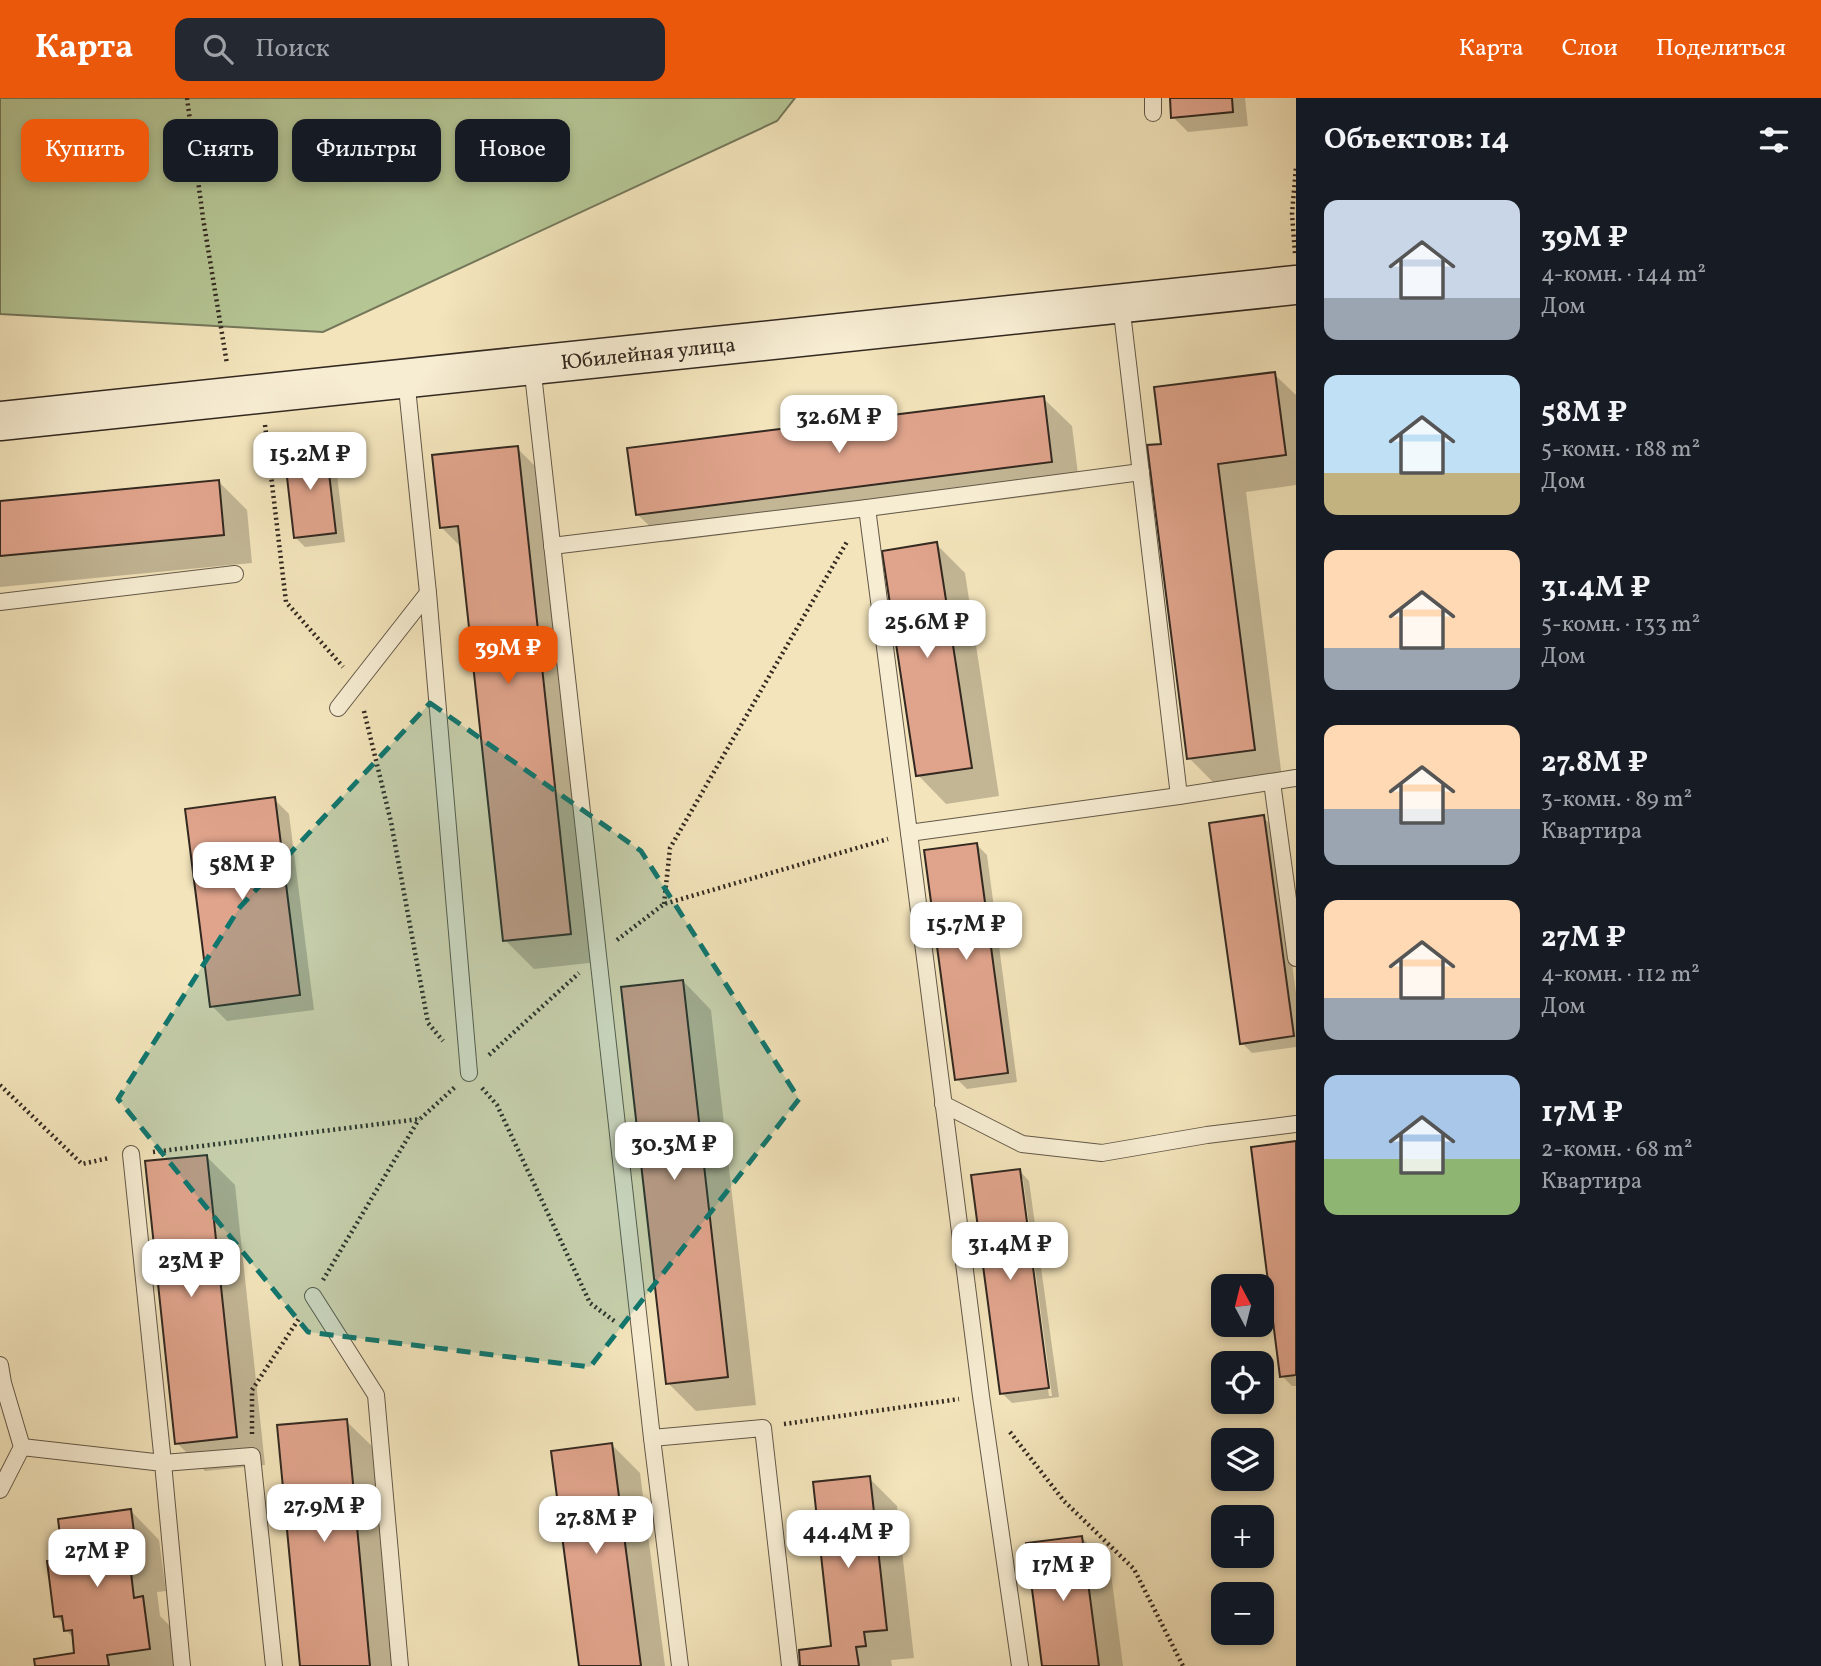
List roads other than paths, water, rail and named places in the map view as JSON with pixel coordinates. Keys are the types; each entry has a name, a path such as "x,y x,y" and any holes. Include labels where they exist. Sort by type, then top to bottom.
{"street":[{"name":"Юбилейная улица","path":"0,421 1296,285"}],"lane":[{"path":"1121,304 1179,796"},
{"path":"532,365 680,1666"},
{"path":"406,378 428,593 469,1073"},
{"path":"552,546 1141,472"},
{"path":"867,508 981,1396 1020,1666"},
{"path":"0,602 235,574"},
{"path":"338,708 428,593"},
{"path":"909,833 1296,778"},
{"path":"1272,782 1296,958"},
{"path":"943,1104 1022,1144 1102,1153 1207,1135 1296,1124"},
{"path":"131,1154 183,1666"},
{"path":"313,1296 376,1395 401,1666"},
{"path":"0,1365 22,1447 0,1490"},
{"path":"652,1438 763,1428 790,1666"},
{"path":"22,1447 163,1464 252,1456 274,1666"}]}
